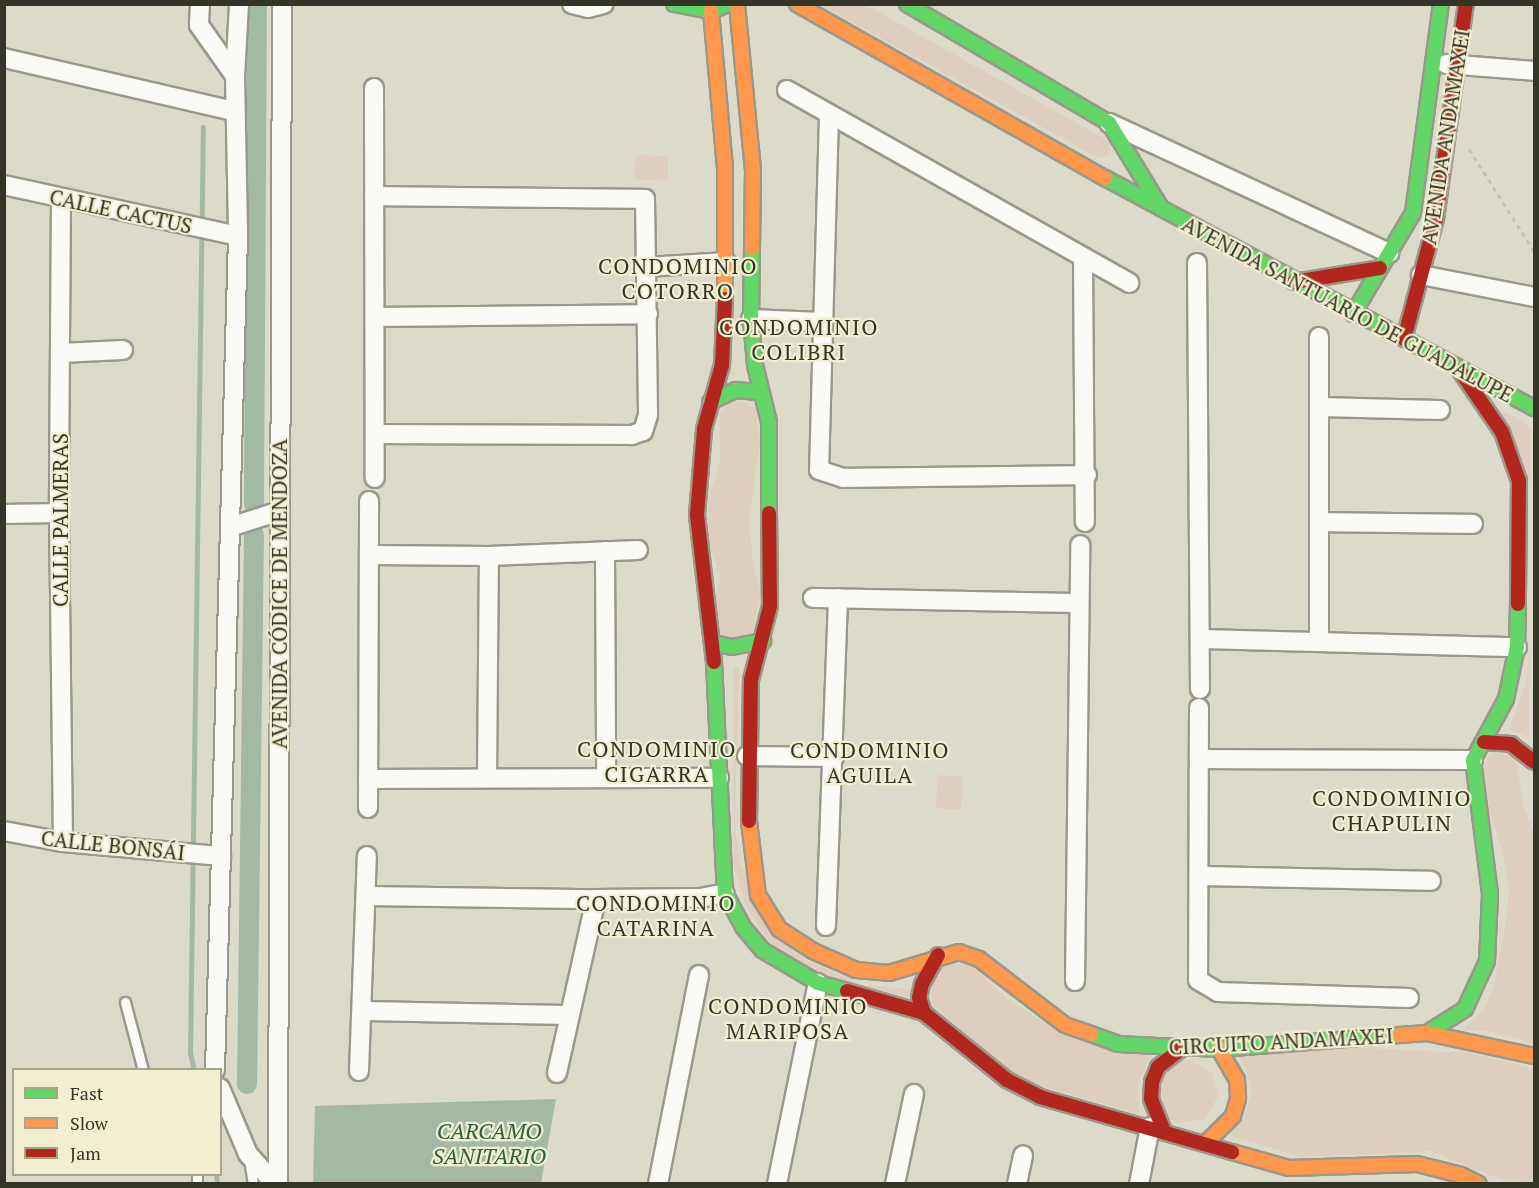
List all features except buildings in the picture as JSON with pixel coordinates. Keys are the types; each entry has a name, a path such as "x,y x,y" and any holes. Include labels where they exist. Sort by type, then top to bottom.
{"street":[{"path":"200,4 199,25 235,76"},
{"path":"215,1068 238,236 234,111 239,4"},
{"name":"AVENIDA CÓDICE DE MENDOZA","path":"276,1184 282,4"},
{"path":"572,4 588,8 603,4"},
{"path":"674,4 711,11 729,4"},
{"name":"CIRCUITO ANDAMAXEI","path":"737,4 753,169 751,319 761,392 769,422 770,606 763,641 751,680 747,756 750,850 758,895 779,929 813,951 856,970 889,973 938,956 959,952 979,959 1065,1024 1118,1044 1180,1050 1219,1049 1427,1033 1534,1056"},
{"name":"AVENIDA SANTUARIO DE GUADALUPE","path":"797,4 1162,211 1534,408"},
{"name":"AVENIDA SANTUARIO DE GUADALUPE","path":"907,4 1109,123 1162,211"},
{"name":"AVENIDA ANDAMAXEI","path":"1353,314 1413,213 1441,4"},
{"name":"AVENIDA ANDAMAXEI","path":"1404,339 1436,219 1466,4"},
{"path":"711,11 725,170 726,262 722,365 710,402 697,515 701,571 713,643 725,893 743,927 762,950 818,983 924,1013 1007,1080 1040,1097 1154,1133 1207,1142 1289,1168 1417,1164 1461,1175 1479,1184"},
{"path":"4,58 234,111"},
{"path":"1432,62 1456,66 1534,71"},
{"path":"374,88 375,478"},
{"path":"787,90 1129,283"},
{"path":"829,115 817,465 823,474 843,478 1087,476"},
{"path":"1109,123 1385,260"},
{"path":"1092,171 1116,164 1126,151"},
{"name":"CALLE CACTUS","path":"4,185 238,236"},
{"path":"374,196 641,197 648,205 648,415 643,431 632,435 375,434"},
{"name":"CALLE PALMERAS","path":"61,198 59,513 63,842"},
{"path":"1083,258 1087,476 1085,522"},
{"path":"1294,282 1385,260"},
{"path":"648,267 726,262"},
{"path":"1197,263 1200,689"},
{"path":"1421,275 1534,297"},
{"path":"375,317 648,314"},
{"path":"751,319 821,322"},
{"path":"1319,337 1319,642"},
{"path":"60,353 123,350"},
{"path":"1427,1033 1465,1009 1487,962 1490,894 1473,760 1506,699 1517,647 1519,481 1502,432 1458,368"},
{"path":"710,402 736,390 761,392"},
{"path":"1320,407 1440,410"},
{"path":"368,808 369,501"},
{"path":"230,527 280,511"},
{"path":"4,514 59,513"},
{"path":"1319,522 1473,524"},
{"path":"1076,981 1080,545"},
{"path":"370,555 489,556 638,550"},
{"path":"604,551 606,777"},
{"path":"487,777 489,556"},
{"path":"813,598 1078,603"},
{"path":"826,926 834,757 838,598"},
{"path":"1201,639 1517,647"},
{"path":"713,643 732,647 763,641"},
{"path":"1199,708 1201,759 1198,980 1205,987 1218,992 1409,998"},
{"path":"1484,742 1510,744 1534,762"},
{"path":"747,756 834,757"},
{"path":"1201,759 1473,760"},
{"path":"368,779 720,778"},
{"name":"CALLE BONSÁI","path":"4,831 63,842 221,856"},
{"path":"359,1071 368,856"},
{"path":"1200,876 1431,881"},
{"path":"367,896 596,899 700,898 725,893"},
{"path":"557,1073 596,899"},
{"path":"924,1013 920,991 938,956"},
{"path":"658,1184 699,975"},
{"path":"777,1184 818,983"},
{"path":"362,1011 569,1016"},
{"path":"1207,1142 1227,1124 1238,1098 1237,1080 1219,1049"},
{"path":"1139,1184 1154,1133 1152,1082 1158,1067 1180,1050"},
{"path":"222,1093 248,1154 276,1184"},
{"path":"895,1184 914,1094"},
{"path":"1017,1184 1023,1156"},
{"path":"1387,1166 1401,1178"}],"lane":[{"path":"125,1002 142,1068"},
{"path":"248,1154 253,1184"}],"path":[{"path":"1449,121 1534,251"}],"shaded area":[{"path":"821,5 866,5 1102,137 1110,144 1110,154 1103,158 1093,155"},
{"path":"636,155 668,156 668,181 634,179"},
{"path":"743,401 756,410 760,442 749,523 753,563 761,594 751,637 722,637 715,603 720,577 707,537 709,498 720,462 719,414 729,403"},
{"path":"1500,409 1531,427 1531,485"},
{"path":"1530,647 1529,737 1509,730 1526,682"},
{"path":"733,667 739,667 735,827 741,866 804,959 863,985 911,989 911,998 813,974 769,943 746,906 734,867"},
{"path":"1495,752 1516,758 1523,804 1534,833 1534,1044 1488,1031 1462,1030 1485,1008 1494,985 1505,928 1509,890 1502,850 1489,808 1484,772 1487,759"},
{"path":"938,775 963,777 961,810 936,808"},
{"path":"950,962 970,965 1005,997 1064,1036 1150,1057 1137,1084 1140,1114 1035,1084 1003,1067 932,1004 932,987 938,971"},
{"path":"1300,1045 1470,1053 1534,1069 1534,1183 1505,1181 1430,1151 1301,1157 1229,1135 1244,1117 1252,1093 1247,1069 1238,1056"},
{"path":"1189,1060 1212,1072 1218,1097 1204,1119 1178,1123 1167,1118 1158,1077 1176,1062"}],"water":[{"name":"CARCAMO SANITARIO","path":"556,1099 541,1183 313,1183 315,1106"}],"waterway":[{"path":"254,504 257,4"},
{"path":"194,1068 190,1053 203,127"},
{"path":"247,1084 254,535"},
{"path":"216,1176 217,1184"}],"traffic: fast":[{"path":"674,4 711,11 726,5"},
{"path":"907,4 1109,123 1161,208"},
{"path":"1353,314 1413,213 1441,4"},
{"path":"1105,178 1534,408"},
{"path":"752,248 751,319 755,365 769,422 769,513"},
{"path":"710,402 736,390 761,392"},
{"path":"1427,1033 1465,1009 1487,961 1490,894 1473,760 1506,699 1517,647 1518,604"},
{"path":"713,643 732,647 763,641"},
{"path":"714,662 725,893 743,927 762,950 818,983 847,991"},
{"path":"1091,1034 1118,1044 1219,1049 1399,1035"}],"traffic: slow":[{"path":"737,4 753,169 752,248"},
{"path":"797,4 1105,178"},
{"path":"711,11 725,169 725,299"},
{"path":"749,821 758,895 779,929 813,951 856,970 889,973 959,952 979,959 1065,1025 1091,1034"},
{"path":"1399,1035 1427,1033 1534,1056"},
{"path":"1207,1142 1233,1116 1238,1098 1237,1080 1219,1049"},
{"path":"1232,1152 1289,1168 1417,1164 1461,1175 1479,1184"}],"traffic: jam":[{"path":"1404,339 1436,219 1466,4"},
{"path":"1294,282 1380,268"},
{"path":"714,662 697,515 704,429 722,365 725,299"},
{"path":"1460,371 1502,432 1519,481 1518,604"},
{"path":"749,821 751,680 770,606 769,513"},
{"path":"1484,742 1511,744 1534,762"},
{"path":"924,1013 919,998 922,984 938,955"},
{"path":"847,991 924,1013 1007,1080 1040,1097 1232,1152"},
{"path":"1164,1131 1151,1098 1152,1082 1158,1067 1180,1050"}],"district":[{"name":"CONDOMINIO COTORRO","path":"678,278"},
{"name":"CONDOMINIO COLIBRI","path":"799,338"},
{"name":"CONDOMINIO CIGARRA","path":"657,760"},
{"name":"CONDOMINIO AGUILA","path":"870,762"},
{"name":"CONDOMINIO CHAPULIN","path":"1392,810"},
{"name":"CONDOMINIO CATARINA","path":"656,914"},
{"name":"CONDOMINIO MARIPOSA","path":"788,1018"}]}
